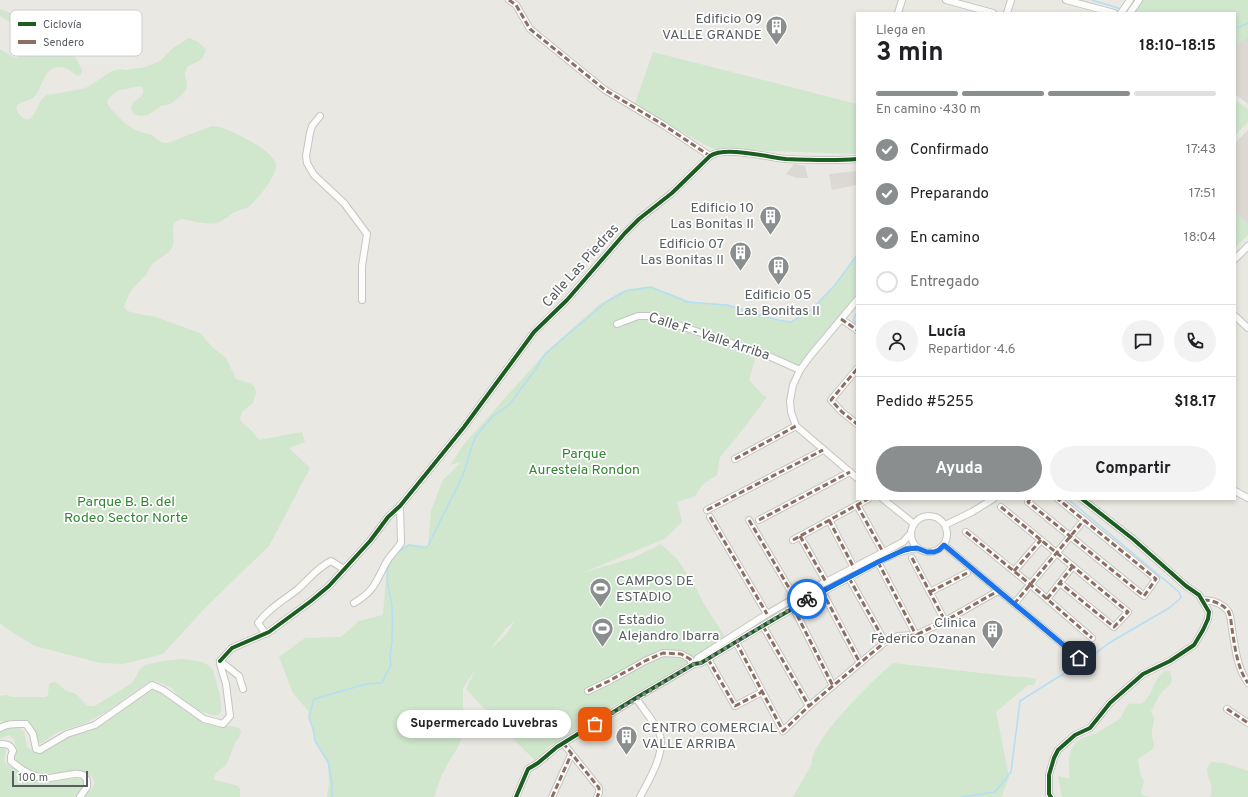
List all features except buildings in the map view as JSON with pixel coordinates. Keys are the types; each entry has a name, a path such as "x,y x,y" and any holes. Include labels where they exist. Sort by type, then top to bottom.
{"street":[{"path":"509,0 516,5 530,29 605,90 657,121 710,156 714,153 733,152 784,158 856,159"},
{"path":"898,12 902,0"},
{"path":"946,0 989,12"},
{"path":"1007,12 1011,0"},
{"path":"1066,0 1110,12"},
{"path":"1122,12 1130,0"},
{"path":"1131,12 1139,0"},
{"path":"320,116 312,126 310,132 306,156 307,163 314,175 344,203 367,234 362,266 362,300"},
{"name":"Calle Las Piedras","path":"220,661 232,648 266,634 329,586 370,541 388,517 400,506 464,427 534,332 567,300 639,219 672,192 710,156"},
{"path":"1236,258 1248,246"},
{"path":"856,301 800,370 793,385 790,401 791,412 796,426 856,477"},
{"name":"Calle F - Valle Arriba","path":"617,324 638,316 651,316 764,354 800,370"},
{"path":"1236,317 1248,328"},
{"path":"841,319 856,329"},
{"path":"856,373 831,400 842,412 856,423"},
{"path":"735,459 796,426"},
{"path":"707,510 823,450"},
{"path":"759,520 850,472"},
{"path":"1236,492 1248,498"},
{"path":"793,540 866,500"},
{"path":"884,500 914,524"},
{"path":"945,525 972,512 991,500"},
{"path":"1029,500 1028,502 1144,596 1156,579 1059,500"},
{"path":"1050,797 1049,775 1058,750 1075,735 1090,728 1110,703 1143,674 1170,661 1194,645 1204,630 1209,612 1199,595 1186,586 1133,540 1083,500"},
{"path":"857,505 883,552"},
{"path":"354,603 364,597 374,586 388,560 401,543 400,506"},
{"path":"1001,507 1128,612 1114,627 1060,583"},
{"path":"693,665 698,658 767,614 903,542 911,533 914,524 918,520 930,516 936,518 945,525 948,530 944,545 939,550 930,552 922,551 917,548 912,540 911,533"},
{"path":"710,517 767,614"},
{"path":"749,520 795,598"},
{"path":"829,520 854,568"},
{"path":"1014,604 1084,520"},
{"path":"966,532 1048,599 1092,638"},
{"path":"800,536 826,582"},
{"path":"1014,571 1041,540"},
{"path":"944,545 1079,658"},
{"path":"516,797 528,769 563,743 636,698 693,665 708,659 822,591 906,549 917,548"},
{"path":"912,558 944,621"},
{"path":"266,634 258,623 264,615 297,589 323,565 331,561 344,569"},
{"path":"878,562 916,634"},
{"path":"1048,599 1073,566"},
{"path":"930,592 967,573"},
{"path":"849,578 886,642"},
{"path":"822,591 860,663"},
{"path":"736,642 783,731 809,706 886,642 898,636 916,634 944,621 998,591"},
{"path":"1208,601 1206,600 1213,601 1221,605 1226,608 1230,614 1236,653 1243,674 1248,683"},
{"path":"793,607 833,686"},
{"path":"762,626 809,706"},
{"path":"588,691 609,681 645,660 663,653 681,654 690,659 693,665"},
{"path":"708,659 735,706 762,692"},
{"path":"220,661 239,676 243,689"},
{"path":"0,728 11,724 26,724 33,734 36,749 40,750 67,734 94,725 152,686 163,690 204,719 223,724 230,716 226,684 220,661"},
{"path":"636,698 660,733 661,746 656,764 640,797"},
{"path":"1227,709 1248,723"},
{"path":"563,743 571,755 599,788 598,797"},
{"path":"0,744 8,744 12,746 13,751 11,761 21,770 43,778 77,774 84,776 88,780 87,787 80,797"},
{"path":"552,797 571,755"}],"shaded area":[{"path":"1248,37 1248,104 1236,95 1236,44"},
{"path":"1248,130 1248,224 1236,213 1236,142"},
{"path":"794,164 805,166 808,178 797,178 786,174"},
{"path":"856,171 856,185 832,190 829,174"}],"green space":[{"path":"1139,0 1248,0 1248,37 1236,44 1236,12 1131,12"},
{"name":"Parque B. B. del Rodeo Sector Norte","path":"0,9 10,13 10,22 0,16"},
{"name":"Parque B. B. del Rodeo Sector Norte","path":"189,38 194,40 206,50 202,59 187,67 185,73 187,86 186,90 177,99 170,104 161,106 148,115 141,116 134,114 131,109 132,104 143,93 143,88 136,87 116,92 108,100 108,105 128,126 140,132 148,133 163,143 168,143 212,126 225,129 259,146 271,156 276,164 274,174 266,187 248,207 237,211 222,221 216,223 204,223 183,219 177,221 173,228 172,248 169,252 152,264 145,276 134,287 124,307 127,311 153,316 200,333 212,347 226,358 236,379 252,384 255,388 256,393 253,403 242,412 240,418 241,422 250,429 259,440 302,432 305,442 289,448 310,468 269,546 205,608 163,654 123,664 101,663 35,646 0,623 0,49 10,56 17,58 19,56 75,56 82,70 81,74 78,76 65,68 58,67 49,71 36,95 32,99 17,105 16,109 18,113 26,120 32,117 40,102 47,95 88,87 112,71 146,67 160,61 173,48"},
{"path":"653,52 856,104 856,154 713,149 634,106"},
{"path":"1236,101 1248,109 1248,122 1236,134"},
{"path":"1236,213 1248,224 1248,235 1236,246"},
{"name":"Parque Aurestela Rondon","path":"856,257 856,300 799,368 757,352 749,380 763,395 767,397 720,457 717,475 703,484 695,496 677,502 682,522 664,539 582,573 633,558 661,544 677,559 727,640 610,708 547,748 538,763 505,731 466,689 476,669 463,688 463,734 458,747 441,777 434,797 327,797 329,783 328,762 315,741 309,718 310,713 293,693 279,657 305,638 341,637 359,621 383,615 387,566 396,552 409,544 428,546 431,511 443,480 461,462 450,465 465,443 547,351 600,304 624,290 650,286 695,303 727,305 778,321 792,322 810,311 830,289 836,285","holes":["515,621 506,635 490,650 506,628"]},
{"path":"183,659 202,662 213,670 220,696 220,714 212,715 194,709 183,702 172,688 156,681 147,683 107,711 86,723 58,732 42,743 36,742 33,732 21,723 0,721 0,696 45,697 48,695 49,684 54,682 65,690 77,695 86,705 95,706 132,683 139,670 145,665"},
{"path":"893,663 1036,679 1034,685 1028,685 996,712 1009,777 1001,797 793,797 812,764 814,754 821,741 832,726 872,682"},
{"path":"1165,671 1170,672 1170,684 1161,693 1151,711 1154,720 1152,734 1154,746 1148,753 1141,756 1138,760 1140,773 1144,781 1141,792 1142,795 1150,797 1062,797 1058,776 1070,779 1070,756 1071,751 1077,741 1097,733 1118,720 1128,705 1143,703 1148,697 1158,678"},
{"path":"156,687 166,692 187,712 199,719 221,726 233,726 239,728 241,732 239,738 235,742 227,764 216,773 214,778 215,780 238,786 240,789 240,797 0,797 0,746 5,749 6,752 4,759 5,762 9,766 29,776 50,781 73,778 80,779 83,780 84,789 88,792 94,785 92,777 77,772 39,774 30,772 14,760 16,748 14,739 9,735 0,739 0,730 2,728 18,726 24,732 27,747 34,751 66,736 92,730 144,692"},
{"path":"1212,762 1224,763 1248,771 1248,797 1210,797 1212,792 1207,770 1208,766"}],"waterway":[{"path":"1092,0 1121,9"},
{"path":"1126,12 1135,0"},
{"path":"1236,29 1248,23"},
{"path":"398,552 409,545 425,548 428,546 463,475 476,436 492,417 509,405 538,366 545,354 606,302 626,291 651,287 687,302 727,305 778,320 791,322 810,311 835,285 856,256"},
{"path":"856,314 853,320 856,323"},
{"path":"961,797 995,792 1011,772 1020,701 1083,663 1109,643 1169,608 1181,598 1179,592 1069,500"},
{"path":"332,797 332,782 328,762 315,741 309,716 314,699 366,684 382,683 391,664 392,612 387,571 392,559"}],"marked path":[{"path":"509,0 516,5 530,29 605,90 662,124 710,156"},
{"path":"841,319 856,329"},
{"path":"856,370 831,400 842,412 856,423"},
{"path":"735,459 796,426"},
{"path":"707,510 823,450"},
{"path":"759,520 850,472"},
{"path":"793,540 866,500"},
{"path":"1029,500 1028,502 1144,596 1156,579 1059,500"},
{"path":"857,505 883,552"},
{"path":"1001,507 1128,612 1114,627 1060,583"},
{"path":"710,517 767,614"},
{"path":"749,520 795,598"},
{"path":"829,520 854,568"},
{"path":"1014,604 1084,520"},
{"path":"966,532 1031,585 1092,638"},
{"path":"800,536 826,582"},
{"path":"1014,571 1041,540"},
{"path":"912,558 945,621"},
{"path":"878,562 916,635"},
{"path":"1047,599 1073,566"},
{"path":"930,592 967,573"},
{"path":"849,578 885,642"},
{"path":"822,591 860,663"},
{"path":"736,642 783,731 809,706 885,642 898,636 916,635 945,621 998,591"},
{"path":"1208,601 1206,600 1221,605 1229,613 1237,657 1241,671 1248,683"},
{"path":"793,607 833,686"},
{"path":"763,626 809,706"},
{"path":"588,691 663,653 681,654 690,659 692,665"},
{"path":"708,659 735,706 762,692"},
{"path":"1227,709 1248,723"},
{"path":"563,743 599,788 597,797"},
{"path":"552,797 571,755"}],"cycle path":[{"path":"220,661 232,648 269,632 329,586 370,541 388,517 400,506 464,427 534,332 567,300 625,233 639,219 672,193 710,156 717,153 736,152 786,159 856,159"},
{"path":"1051,797 1049,794 1049,775 1058,750 1075,735 1090,728 1110,703 1143,674 1170,661 1194,645 1203,630 1208,619 1209,612 1199,595 1186,586 1133,539 1083,500"},
{"path":"516,797 528,769 538,763 557,747 694,664 701,663 812,598 882,560 899,552 917,548"}],"way so far":[{"path":"595,724 636,698 694,664 701,663 807,599"}],"place":[{"name":"Edificio 09 VALLE GRANDE","path":"777,46"},
{"name":"Edificio 10 Las Bonitas II","path":"770,236"},
{"name":"Edificio 07 Las Bonitas II","path":"740,272"},
{"name":"Edificio 05 Las Bonitas II","path":"778,286"},
{"name":"CAMPOS DE ESTADIO","path":"601,608"},
{"name":"Estadio Alejandro Ibarra","path":"603,648"},
{"name":"Clinica Federico Ozanan","path":"992,650"},
{"name":"Supermercado Luvebras","path":"595,724"},
{"name":"CENTRO COMERCIAL VALLE ARRIBA","path":"627,756"}],"route":[{"path":"807,599 906,549 917,548 922,551 934,552 939,550 944,545 1079,658"}]}
